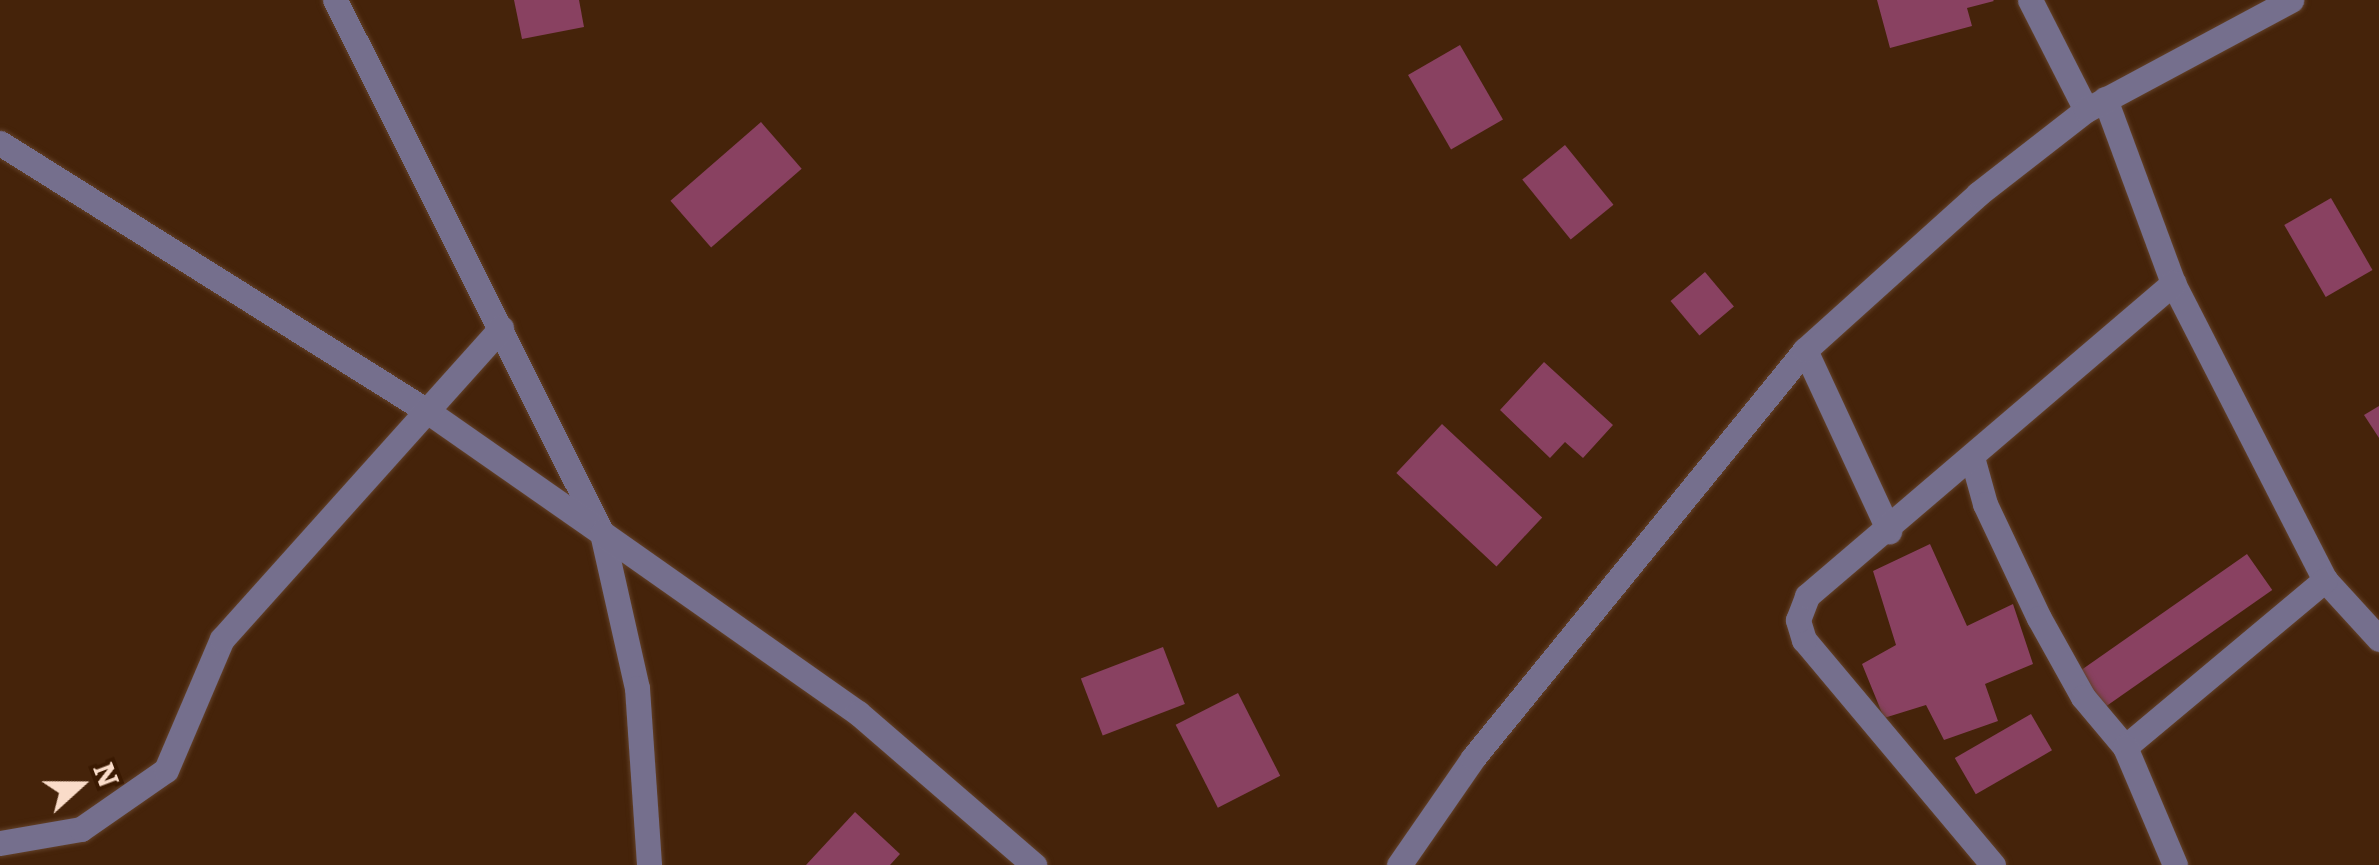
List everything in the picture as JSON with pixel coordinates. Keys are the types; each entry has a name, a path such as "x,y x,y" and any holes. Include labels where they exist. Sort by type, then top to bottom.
{"street":[{"path":"334,0 602,533 637,688 650,865"},
{"path":"2030,0 2096,104 2172,283 2325,580 2379,638"},
{"path":"1399,865 1473,758 1805,350 1978,194 2096,104 2291,0"},
{"path":"0,143 427,412 602,533 858,714 1034,865"},
{"path":"1993,865 1804,640 1798,620 1807,596 1890,530 2172,283"},
{"path":"0,843 82,829 166,770 222,639 501,328"},
{"path":"1805,350 1890,530"},
{"path":"1972,457 1985,504 2039,618 2083,697 2126,747 2175,865"},
{"path":"2126,747 2325,580"}],"building":[{"path":"514,0 579,0 584,27 522,39"},
{"path":"1877,0 1994,1 1967,8 1972,26 1890,48"},
{"path":"1460,45 1503,119 1451,149 1408,75"},
{"path":"761,122 802,169 711,248 670,201"},
{"path":"1565,145 1613,205 1571,239 1522,180"},
{"path":"2331,198 2372,270 2326,297 2284,225"},
{"path":"1705,272 1734,306 1699,335 1671,301"},
{"path":"1544,362 1613,425 1583,458 1565,442 1550,458 1500,410"},
{"path":"2379,406 2379,438 2364,415"},
{"path":"1442,424 1542,517 1497,566 1396,473"},
{"path":"1930,544 1967,626 2013,604 2033,664 1985,684 1998,721 1944,740 1926,705 1884,718 1862,664 1896,645 1873,571"},
{"path":"2247,554 2272,590 2102,709 2077,673"},
{"path":"1163,647 1185,704 1103,735 1081,679"},
{"path":"1238,693 1280,776 1218,808 1176,725"},
{"path":"2031,714 2052,750 1976,794 1955,758"},
{"path":"855,812 900,854 890,865 806,865"}]}
